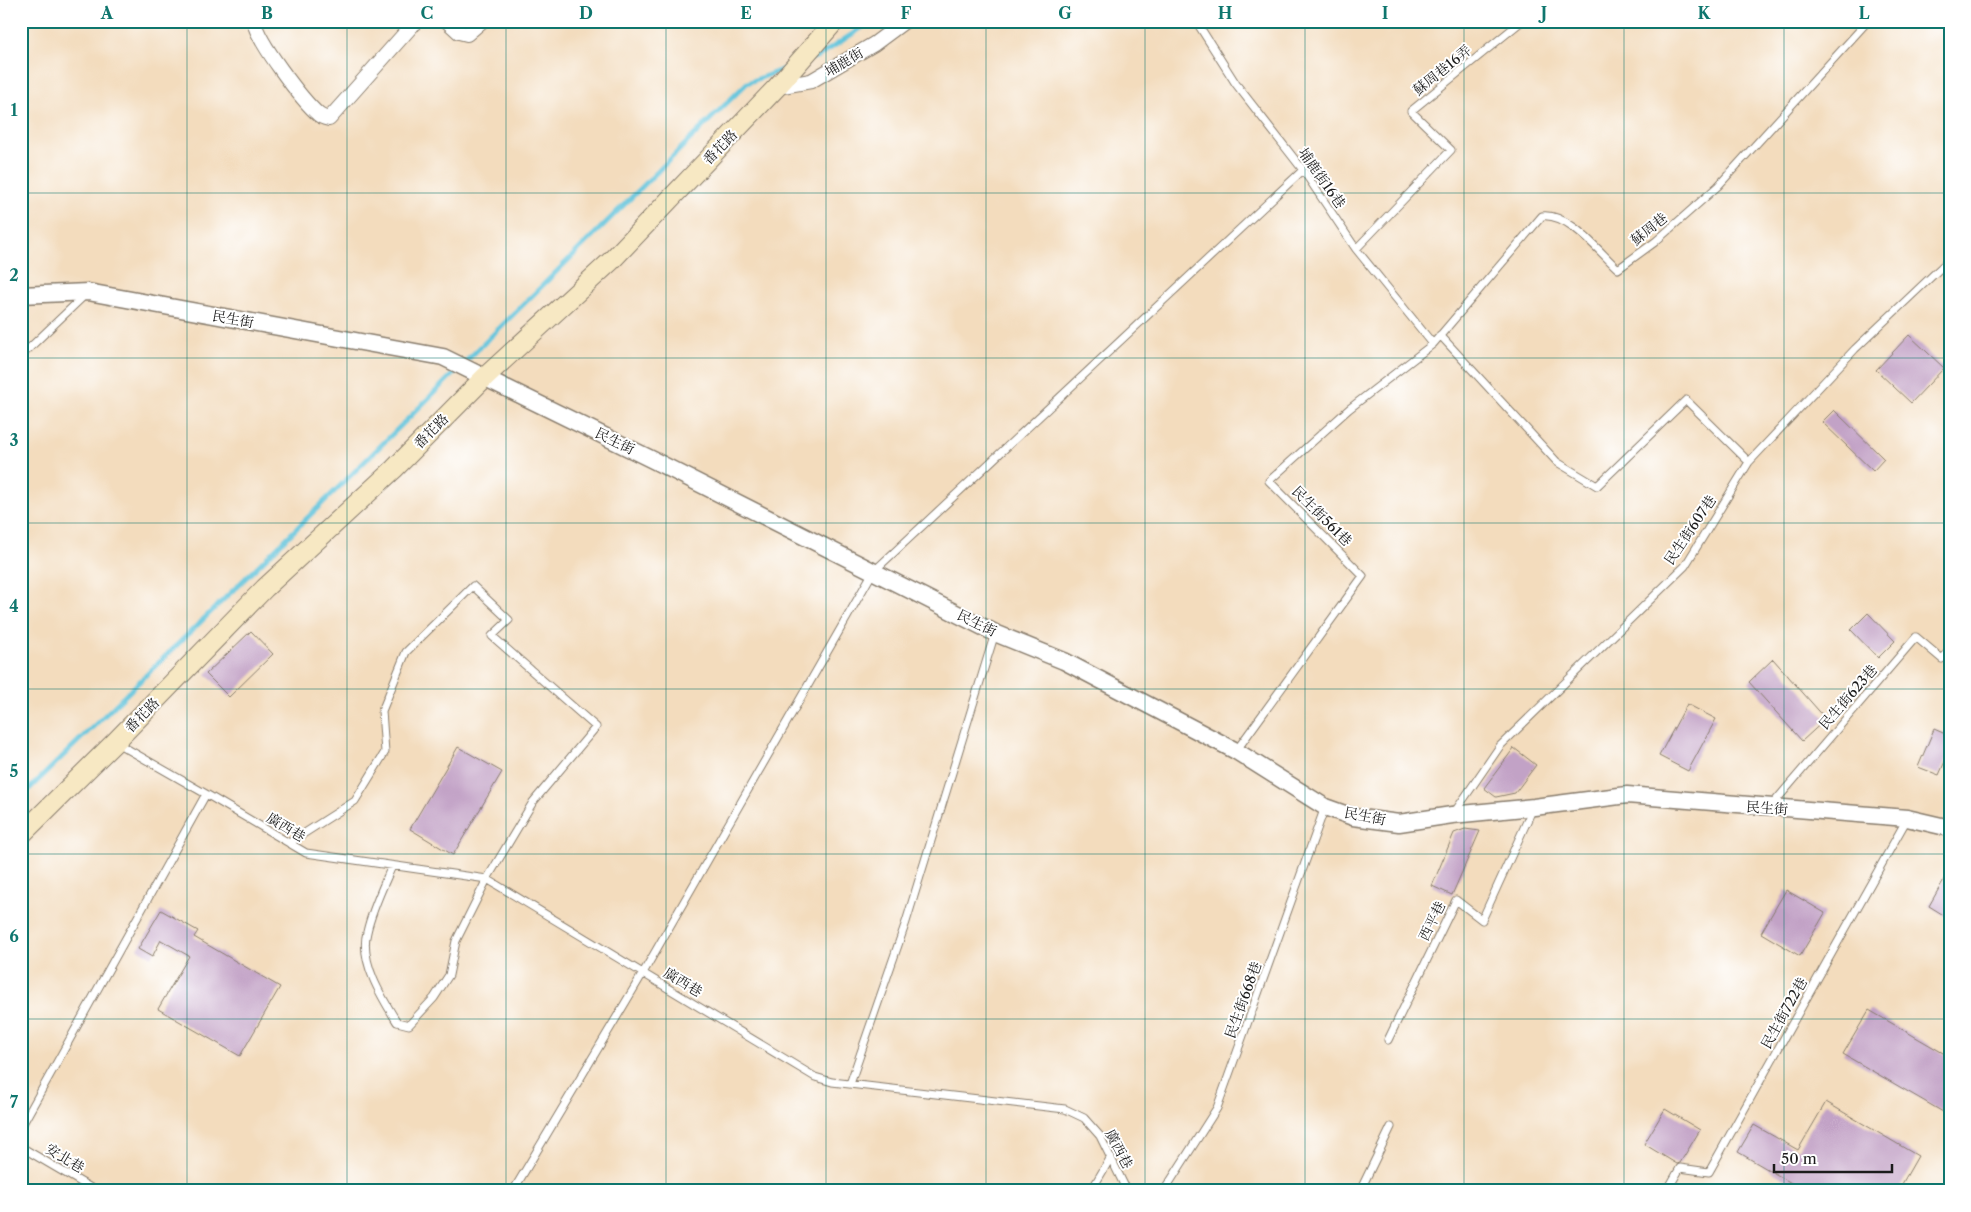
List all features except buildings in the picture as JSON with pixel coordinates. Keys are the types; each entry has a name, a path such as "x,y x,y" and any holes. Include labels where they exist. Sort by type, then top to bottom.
{"main road":[{"name":"番花路","path":"21,835 115,742 265,588 394,469 485,377 611,261 777,86 834,21"}],"street":[{"path":"254,21 255,28 267,51 311,107 320,116 329,119 416,21"},
{"path":"447,21 459,32 467,34 482,21"},
{"name":"埔鹿街","path":"777,86 811,81 874,44 905,21"},
{"name":"民生街","path":"21,295 88,292 443,357 653,460 995,633 1064,661 1236,751 1325,807 1353,816 1399,823 1452,815 1534,808 1627,796 1907,818 1950,828"}],"lane":[{"name":"埔鹿街16巷","path":"1196,21 1236,84 1303,170 1356,249 1433,344"},
{"name":"蘇周巷16弄","path":"1356,249 1451,150 1412,111 1522,21"},
{"name":"蘇周巷","path":"1440,335 1542,216 1552,215 1569,222 1618,269 1655,242 1718,186 1868,21"},
{"path":"513,1191 643,973 873,572 1303,170"},
{"name":"民生街607巷","path":"1452,815 1500,746 1685,566 1749,462 1855,349 1950,259"},
{"path":"21,356 88,292"},
{"path":"1440,335 1557,462 1597,486 1686,400 1749,462"},
{"name":"民生街561巷","path":"1236,751 1364,576 1269,481 1349,409 1433,344 1440,335"},
{"path":"289,844 355,801 385,752 382,711 406,652 473,586 509,620 492,636 596,727 534,802 487,879 456,941 449,975 434,998 409,1025 397,1022 382,998 366,956 366,933 392,866"},
{"path":"850,1084 906,922 995,633"},
{"name":"民生街623巷","path":"1770,808 1916,637 1942,659 1950,650"},
{"name":"廣西巷","path":"115,742 306,853 487,879 815,1076 832,1082 1065,1109 1084,1118 1100,1136 1127,1191"},
{"path":"21,1127 206,794"},
{"name":"民生街668巷","path":"1164,1191 1218,1108 1325,807"},
{"name":"西平巷","path":"1388,1040 1456,900 1482,920 1534,808"},
{"name":"民生街722巷","path":"1667,1191 1680,1168 1709,1172 1907,818"},
{"path":"1360,1191 1391,1127"},
{"name":"安北巷","path":"21,1147 96,1191"},
{"path":"1091,1191 1111,1157"}],"waterway":[{"path":"810,59 819,56 872,21"},
{"path":"21,797 339,487 747,83 784,69"}]}
